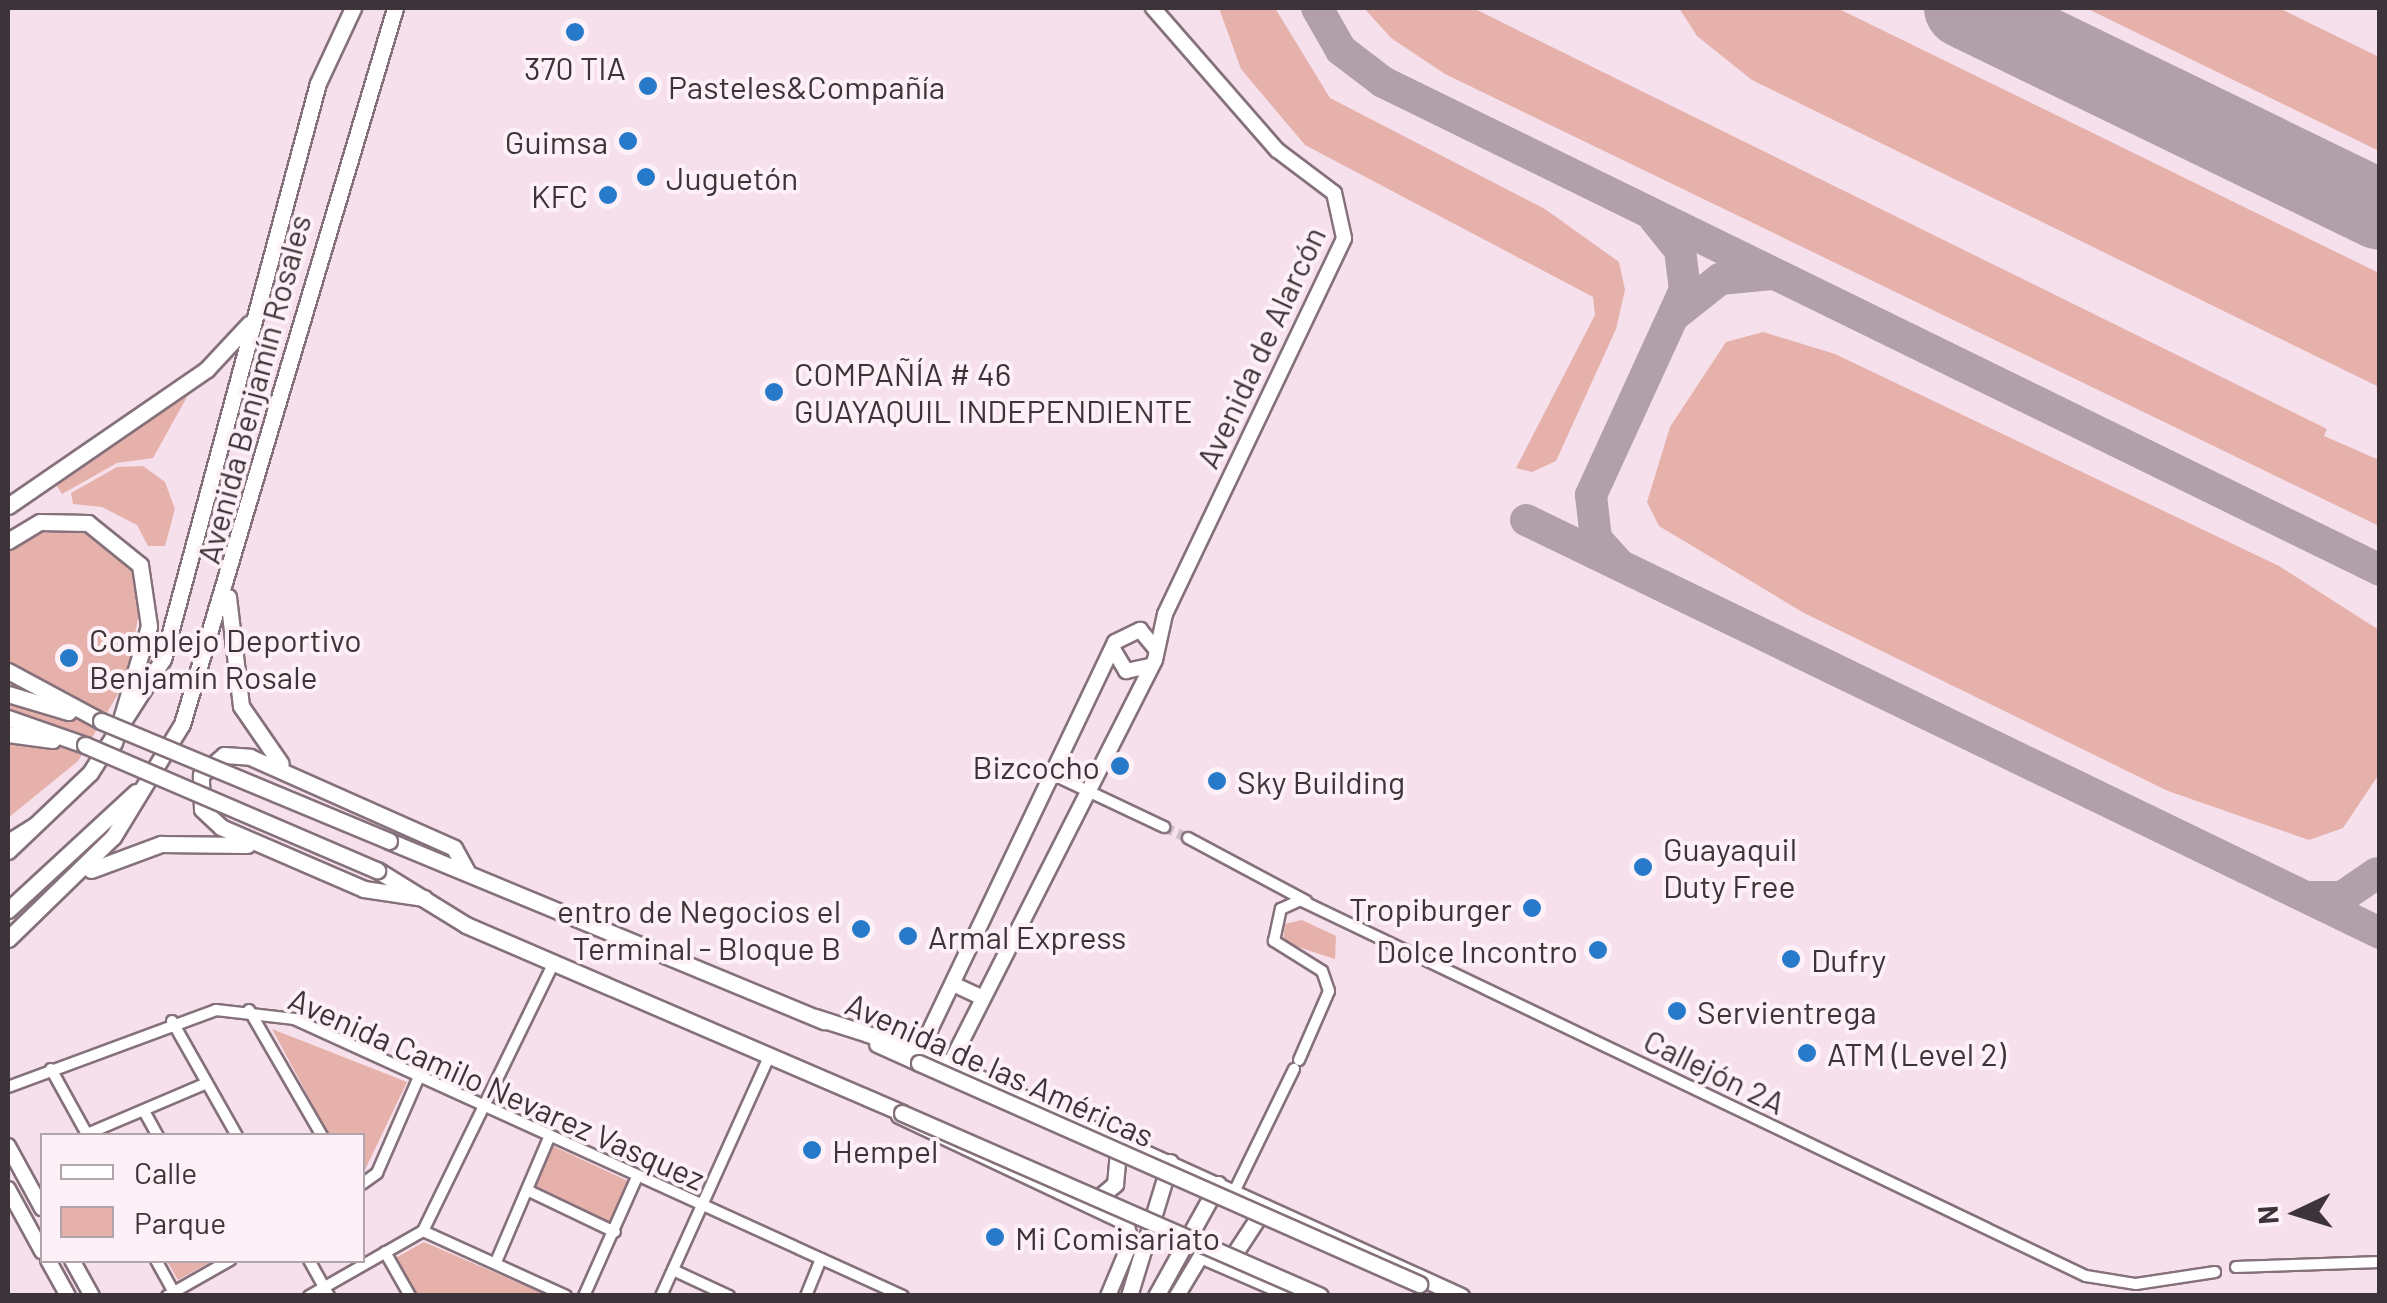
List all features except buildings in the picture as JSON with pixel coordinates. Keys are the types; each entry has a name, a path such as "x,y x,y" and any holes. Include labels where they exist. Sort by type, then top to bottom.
{"main road":[{"name":"Avenida Benjamín Rosales","path":"114,742 176,624 318,83 353,8"},
{"name":"Avenida Benjamín Rosales","path":"8,939 113,837 150,780 195,694 395,8"},
{"name":"Avenida de Alarcón","path":"950,1064 1083,789 1154,659 1165,614 1346,229 1334,193 1277,150 1152,8"},
{"path":"8,506 207,369 257,312"},
{"path":"8,541 40,522 88,522 125,543 140,565 150,626 114,742 8,852"},
{"path":"228,586 240,706 260,743 297,775"},
{"path":"1113,649 1126,671 1154,659 1147,633 1133,630 1113,649 919,1056 950,1064 1170,1161 1457,1296"},
{"path":"8,671 101,721"},
{"path":"8,694 101,721"},
{"path":"8,718 85,745 377,870 424,898 554,962 884,1106 1090,1205 1130,1234 1108,1296"},
{"name":"Avenida de las Américas","path":"101,721 919,1056 1418,1284 1457,1296"},
{"path":"8,734 85,745"},
{"path":"424,898 364,889 210,820 198,796 201,776 234,754 297,775 454,848 468,871"},
{"path":"8,910 150,780"},
{"path":"8,842 34,826"},
{"path":"58,891 139,848 205,841 274,851"},
{"path":"953,984 980,997"},
{"path":"884,1106 1320,1296"},
{"path":"1090,1205 1114,1184 1118,1138"},
{"path":"8,1146 40,1204"},
{"path":"1129,1296 1170,1161"},
{"path":"1156,1296 1218,1184"},
{"path":"8,1189 40,1247"},
{"path":"1227,1266 1266,1207"},
{"path":"1177,1296 1189,1266 1201,1256 1293,1296"},
{"path":"50,1263 68,1296"},
{"path":"74,1263 92,1296"}],"street":[{"path":"1054,775 1164,827"},
{"name":"Callejón 2A","path":"1188,838 1307,902 2020,1246 2121,1284 2215,1272"},
{"path":"1234,1192 1329,991 1316,966 1272,934 1286,904 1307,902"},
{"path":"309,1296 327,1291 423,1231 554,962"},
{"path":"249,1010 320,1133"},
{"name":"Avenida Camilo Nevarez Vasquez","path":"8,1087 172,1021 249,1010 294,1019 418,1079 821,1259 884,1292 903,1296"},
{"path":"172,1021 236,1133"},
{"path":"661,1296 770,1055"},
{"path":"51,1069 86,1133"},
{"path":"365,1182 377,1173 418,1079"},
{"path":"92,1133 208,1083"},
{"path":"144,1111 156,1133"},
{"path":"496,1262 549,1138"},
{"path":"584,1296 616,1232 637,1177"},
{"path":"529,1191 616,1232"},
{"path":"423,1231 566,1296"},
{"path":"385,1252 410,1296"},
{"path":"806,1296 821,1259"},
{"path":"2236,1267 2380,1262"},
{"path":"157,1263 170,1294 225,1263"},
{"path":"311,1263 327,1291"},
{"path":"673,1270 729,1296"}],"green space":[{"path":"1219,8 1275,8 1330,98 1545,209 1619,262 1625,290 1616,329 1556,461 1532,472 1516,468 1595,315 1593,297 1305,145 1241,69"},
{"path":"1364,8 1473,8 2327,429 2324,436 2379,460 2379,526 1445,74 1391,38"},
{"path":"1679,8 1837,8 2379,273 2379,387 1752,80 1697,36"},
{"path":"2086,8 2279,8 2379,57 2379,151"},
{"path":"1763,332 1835,354 2279,566 2379,630 2379,774 2343,828 2309,840 2168,791 1804,613 1659,526 1647,502 1670,427 1726,342"},
{"path":"188,395 153,458 117,463 62,494 53,480"},
{"path":"143,466 165,482 175,509 165,546 148,546 137,525 102,507 73,504 71,493 117,467"},
{"name":"Complejo Deportivo Benjamín Rosale","path":"79,529 103,539 132,571 139,612 127,679 78,761 8,818 8,550 40,532"},
{"path":"1302,920 1336,936 1335,959 1283,942 1285,924"},
{"path":"272,1029 407,1082 365,1170 365,1133 328,1133"},
{"path":"553,1146 629,1181 610,1222 534,1187"},
{"path":"424,1242 547,1295 417,1295 395,1258"},
{"path":"168,1263 208,1263 178,1280"}],"taxiway":[{"path":"1317,8 1341,50 1383,82 2380,570"},
{"path":"1616,561 1596,539 1591,495 1685,290 1680,250 1655,219"},
{"path":"1676,314 1720,279 1772,274"},
{"path":"1526,520 2380,933"},
{"path":"2311,897 2342,897 2377,873"}],"runway":[{"path":"1964,8 2380,210"}],"tunnel":[{"path":"1164,827 1188,838"}],"place":[{"name":"370 TIA","path":"575,32"},
{"name":"Pasteles&Compañía","path":"648,86"},
{"name":"Guimsa","path":"628,141"},
{"name":"Juguetón","path":"646,177"},
{"name":"KFC","path":"608,195"},
{"name":"COMPAÑÍA # 46 GUAYAQUIL INDEPENDIENTE","path":"774,392"},
{"name":"Complejo Deportivo Benjamín Rosale","path":"69,658"},
{"name":"Bizcocho","path":"1120,766"},
{"name":"Sky Building","path":"1217,781"},
{"name":"Guayaquil Duty Free","path":"1643,867"},
{"name":"Tropiburger","path":"1532,908"},
{"name":"entro de Negocios el Terminal - Bloque B","path":"861,929"},
{"name":"Armal Express","path":"908,936"},
{"name":"Dolce Incontro","path":"1598,950"},
{"name":"Dufry","path":"1791,959"},
{"name":"Servientrega","path":"1677,1011"},
{"name":"ATM (Level 2)","path":"1807,1053"},
{"name":"Hempel","path":"812,1150"},
{"name":"Mi Comisariato","path":"995,1237"}]}
